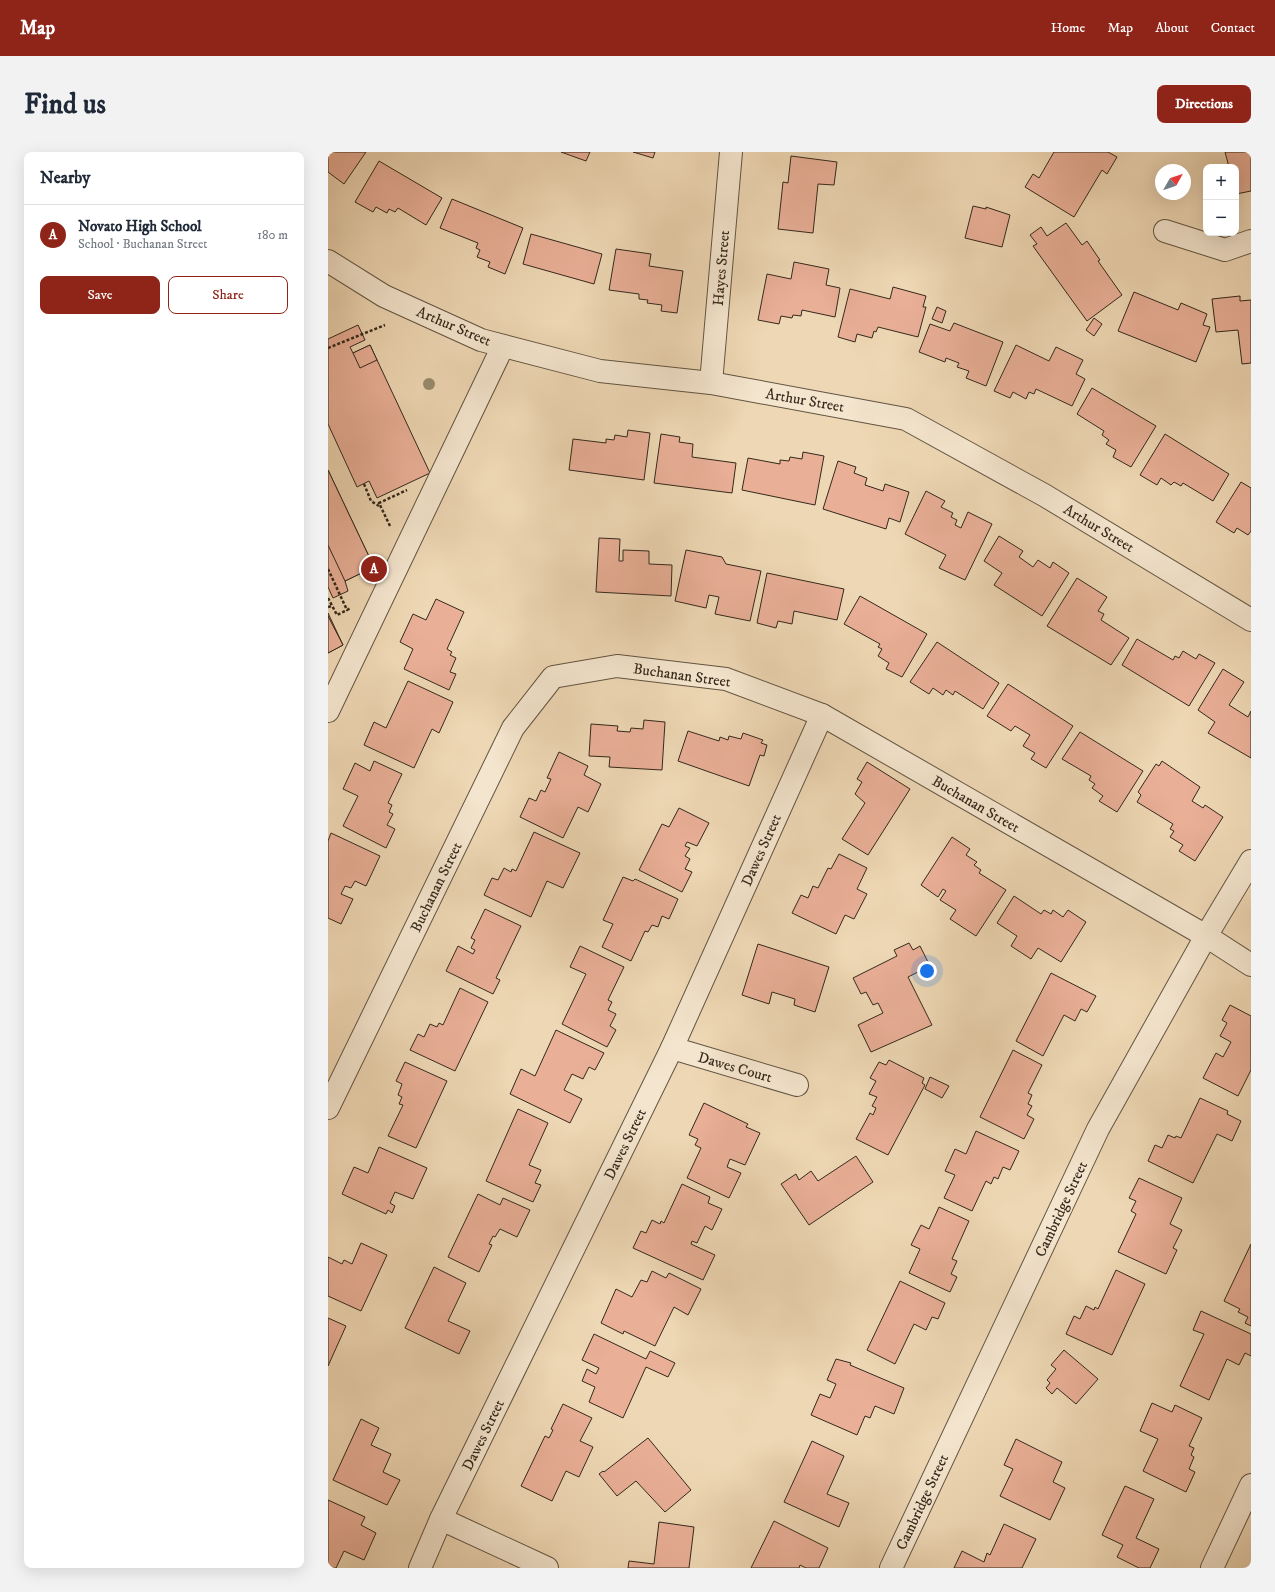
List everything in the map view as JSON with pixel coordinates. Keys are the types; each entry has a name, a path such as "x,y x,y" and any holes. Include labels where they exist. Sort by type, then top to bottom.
{"street":[{"name":"Hayes Street","path":"711,383 731,152"},
{"path":"1165,231 1225,250 1251,241"},
{"name":"Arthur Street","path":"328,261 384,296 481,340 600,371 711,383 906,419 1044,494 1251,620"},
{"path":"328,711 503,346"},
{"name":"Buchanan Street","path":"328,1108 513,728 553,677 617,666 726,679 822,715 1206,936 1251,965"},
{"name":"Dawes Street","path":"420,1568 441,1520 672,1048 822,715"},
{"name":"Cambridge Street","path":"890,1568 1098,1129 1206,936 1251,861"},
{"name":"Dawes Court","path":"672,1048 797,1085"},
{"path":"1212,1568 1251,1485"},
{"path":"441,1520 546,1568"}],"path":[{"path":"328,348 385,325"},
{"path":"364,484 371,501 379,506 391,530"},
{"path":"379,506 379,503 408,490"},
{"path":"328,569 347,610"},
{"path":"328,598 337,615 353,607"},
{"path":"328,607 332,606"}],"building":[{"path":"328,152 366,152 344,184 328,172"},
{"path":"561,152 590,152 586,161"},
{"path":"633,152 655,152 653,158"},
{"path":"1054,152 1108,152 1117,157 1107,174 1102,170 1074,217 1025,187 1033,174 1039,178"},
{"path":"1225,152 1251,152 1251,191 1239,193 1239,164 1228,164"},
{"path":"791,156 837,162 834,185 818,184 813,233 778,229 783,182 788,183"},
{"path":"379,161 442,198 426,225 398,208 395,212 389,209 387,213 376,207 373,212 355,202"},
{"path":"452,199 523,228 505,274 488,267 490,262 477,257 480,250 476,248 478,243 440,228"},
{"path":"973,206 986,209 986,207 1010,215 1002,247 965,238"},
{"path":"1066,223 1082,245 1087,241 1100,260 1098,261 1122,295 1087,321 1033,246 1037,244 1030,235 1041,227 1047,236"},
{"path":"531,234 602,254 594,284 523,264"},
{"path":"616,249 651,254 649,266 683,271 677,313 661,311 662,305 647,303 648,300 639,299 639,294 609,290"},
{"path":"794,262 829,269 826,285 840,288 835,317 802,310 801,316 793,315 792,318 781,316 779,324 758,320 767,274 791,279"},
{"path":"893,287 926,296 923,307 926,307 918,337 878,327 876,332 874,331 872,338 857,334 855,342 838,337 850,289 890,299"},
{"path":"1134,292 1178,310 1181,303 1207,314 1203,325 1210,327 1196,362 1118,331"},
{"path":"1240,296 1240,301 1251,300 1251,363 1242,364 1238,330 1216,332 1212,299"},
{"path":"937,307 946,311 942,323 932,319"},
{"path":"1094,318 1102,324 1094,336 1086,330"},
{"path":"954,323 1003,342 986,386 966,378 969,371 957,367 959,363 946,358 945,362 919,352 930,324 950,331"},
{"path":"358,325 365,340 350,347 353,353 370,345 430,473 377,498 369,481 357,487 328,424 328,339"},
{"path":"370,345 377,360 360,368 353,353"},
{"path":"1016,345 1049,361 1056,347 1083,360 1076,374 1085,379 1072,406 1036,389 1034,394 1029,392 1026,399 1013,392 1010,398 994,391"},
{"path":"1092,388 1156,426 1131,467 1113,457 1116,450 1106,444 1109,440 1102,435 1104,431 1077,414"},
{"path":"628,430 650,433 644,480 569,470 573,439 606,443 606,439 614,440 615,435 627,437"},
{"path":"661,434 680,437 679,442 693,444 692,457 736,463 732,493 654,483"},
{"path":"1165,434 1229,474 1213,501 1183,483 1181,486 1174,482 1171,485 1161,478 1157,485 1140,475"},
{"path":"803,452 824,456 815,505 742,490 748,458 780,464 780,460 789,461 790,457 802,459"},
{"path":"838,461 856,467 854,473 867,478 865,485 883,491 885,484 909,492 900,522 889,518 886,529 823,509"},
{"path":"328,470 374,567 345,581 348,591 333,598 328,587"},
{"path":"328,470 374,567 345,581 328,545"},
{"path":"1241,482 1251,488 1251,531 1248,535 1237,528 1234,533 1216,522"},
{"path":"926,491 945,501 941,507 953,513 951,517 957,520 955,525 961,528 968,512 992,524 965,580 939,568 946,555 905,534"},
{"path":"999,536 1023,551 1019,557 1033,567 1038,560 1050,568 1053,562 1069,573 1042,616 994,585 1002,573 984,561"},
{"path":"599,538 620,539 619,561 623,561 623,550 649,551 649,564 672,565 671,596 596,592"},
{"path":"686,550 722,557 726,564 761,571 750,621 715,614 719,597 709,595 706,608 675,601"},
{"path":"767,573 844,589 837,620 794,611 792,624 778,621 776,628 757,623"},
{"path":"1077,578 1107,597 1098,611 1104,614 1101,620 1129,638 1111,665 1047,626"},
{"path":"860,596 927,634 902,677 886,669 889,663 878,656 882,649 878,647 880,644 844,624"},
{"path":"436,599 464,612 447,649 452,652 450,655 456,658 450,672 456,674 449,690 404,669 413,649 400,642 413,614 426,620"},
{"path":"328,613 343,645 328,653"},
{"path":"328,616 343,645 328,653"},
{"path":"1137,639 1173,660 1175,656 1179,658 1183,651 1196,659 1199,654 1215,663 1189,706 1122,665"},
{"path":"937,642 999,683 983,709 955,691 953,695 946,690 943,695 933,688 929,694 910,682"},
{"path":"1223,669 1244,682 1229,705 1248,717 1251,711 1251,758 1208,733 1215,722 1198,710"},
{"path":"408,681 453,702 439,733 432,729 414,768 364,745 374,722 386,728"},
{"path":"1008,684 1073,726 1046,768 1031,759 1035,753 1023,746 1030,735 1015,726 1011,731 987,716"},
{"path":"644,720 665,722 662,770 609,767 610,757 589,756 591,724 618,726 617,731 630,732 631,728 643,729"},
{"path":"688,731 719,741 720,737 728,740 729,736 741,739 743,733 763,740 761,743 767,745 764,756 760,755 749,786 678,761"},
{"path":"1080,732 1143,771 1117,812 1099,801 1103,796 1092,788 1095,784 1089,780 1091,776 1062,759"},
{"path":"559,752 588,766 584,775 601,784 588,812 578,807 563,838 520,817 529,798 536,801 541,790 545,792 551,779 547,778"},
{"path":"374,761 402,774 388,803 392,805 389,812 393,814 387,825 395,829 386,848 343,826 358,796 343,789 355,763 370,771"},
{"path":"1162,761 1200,787 1192,801 1203,808 1205,805 1223,817 1195,861 1179,851 1183,845 1170,837 1174,831 1170,829 1173,824 1137,802 1141,795 1138,792 1156,764 1159,766"},
{"path":"867,762 910,789 868,855 842,839 865,803 855,794 862,782 857,779"},
{"path":"679,808 709,823 697,846 687,842 685,846 690,848 685,856 690,859 685,869 692,872 682,892 639,870 662,824 669,827"},
{"path":"534,832 580,853 563,888 547,881 531,917 484,895 492,878 498,880 504,868 511,872 512,869 516,871"},
{"path":"331,833 380,856 366,886 355,881 351,888 345,886 341,894 353,899 341,924 328,918 328,841"},
{"path":"952,837 970,849 966,855 977,862 974,865 981,870 979,873 1006,890 976,936 950,919 956,910 940,900 946,891 943,889 938,897 921,885"},
{"path":"839,854 867,868 857,889 867,894 854,919 845,915 836,934 792,913 801,895 808,898 813,886 818,888 828,868 831,869"},
{"path":"623,877 633,881 635,879 678,899 669,919 662,916 658,927 652,925 648,932 645,931 631,961 602,947 613,924 603,920"},
{"path":"1014,896 1041,914 1044,910 1051,914 1053,910 1063,917 1068,910 1086,922 1061,962 1038,948 1031,959 1011,946 1017,936 997,923"},
{"path":"485,909 521,926 496,978 500,980 493,994 446,971 458,946 473,954 475,950 471,948 475,940 471,938"},
{"path":"909,943 913,950 920,946 930,966 908,977 932,1025 871,1052 858,1025 883,1013 878,1003 873,1005 866,992 861,994 853,978 897,956 894,950"},
{"path":"758,944 829,967 815,1012 794,1005 795,999 772,992 769,1004 742,995"},
{"path":"580,946 624,967 608,1000 612,1002 608,1010 616,1014 610,1026 616,1030 607,1047 562,1024 586,974 570,967"},
{"path":"1051,973 1096,996 1087,1012 1081,1009 1075,1021 1064,1015 1043,1056 1016,1041"},
{"path":"460,988 488,1002 455,1071 410,1050 418,1034 424,1037 430,1024 437,1027 439,1023 443,1025"},
{"path":"1230,1005 1251,1016 1251,1070 1238,1096 1203,1078 1216,1053 1223,1057 1231,1042 1220,1036 1227,1023 1222,1020"},
{"path":"556,1030 604,1053 595,1070 589,1067 583,1079 572,1074 564,1090 582,1099 570,1123 510,1094 521,1069 535,1076"},
{"path":"1013,1050 1042,1065 1028,1093 1032,1095 1028,1104 1032,1106 1027,1115 1034,1119 1024,1139 980,1117"},
{"path":"889,1060 924,1078 922,1083 925,1085 888,1155 856,1139 870,1113 873,1115 876,1108 872,1106 877,1097 869,1094 876,1081 870,1078 879,1062 886,1065"},
{"path":"405,1062 447,1081 416,1148 388,1136 403,1105 399,1104 402,1097 398,1095 402,1084 396,1081"},
{"path":"930,1077 949,1086 942,1098 925,1089"},
{"path":"1200,1098 1228,1111 1227,1114 1241,1121 1232,1141 1217,1134 1193,1183 1148,1161 1155,1145 1162,1148 1168,1135 1175,1138 1176,1136 1181,1138"},
{"path":"704,1103 748,1124 746,1127 760,1133 745,1165 730,1159 727,1167 741,1173 729,1198 687,1178 701,1148 695,1145 698,1139 689,1135"},
{"path":"518,1109 548,1123 529,1165 541,1170 535,1183 541,1185 533,1202 486,1181"},
{"path":"976,1131 1019,1151 1010,1170 1003,1167 998,1179 994,1177 991,1184 986,1181 972,1211 944,1198 955,1175 945,1171 955,1149 966,1154"},
{"path":"379,1147 427,1168 413,1199 395,1192 390,1203 395,1206 392,1213 388,1210 386,1214 342,1194 354,1167 368,1173"},
{"path":"856,1156 873,1182 809,1225 781,1184 796,1174 799,1180 811,1171 818,1181"},
{"path":"1139,1178 1182,1198 1170,1224 1182,1230 1173,1248 1177,1250 1166,1274 1118,1252 1136,1214 1131,1211 1136,1201 1129,1198"},
{"path":"682,1184 710,1197 708,1203 722,1209 712,1230 705,1226 697,1243 692,1241 691,1244 715,1255 703,1280 633,1248 641,1231 646,1233 652,1220 660,1224 661,1221 664,1223"},
{"path":"478,1194 500,1205 503,1198 530,1210 517,1237 500,1229 495,1237 493,1236 489,1244 492,1245 479,1272 448,1257"},
{"path":"939,1207 969,1221 952,1259 957,1261 951,1274 957,1277 950,1292 909,1273 920,1249 911,1245 921,1225 929,1229"},
{"path":"361,1243 387,1255 361,1311 328,1296 328,1257 342,1264 344,1260 352,1264"},
{"path":"1251,1244 1251,1326 1245,1323 1248,1317 1238,1312 1240,1309 1224,1301"},
{"path":"434,1267 466,1283 448,1321 470,1331 459,1354 405,1328"},
{"path":"1116,1270 1145,1284 1112,1355 1066,1334 1074,1316 1080,1319 1086,1306 1094,1310 1095,1307 1098,1309"},
{"path":"652,1271 666,1278 669,1273 701,1289 688,1315 674,1307 655,1346 624,1331 623,1334 601,1323 616,1289 632,1297 641,1280 647,1282"},
{"path":"900,1281 945,1303 938,1319 932,1317 926,1330 914,1324 895,1364 867,1350"},
{"path":"1201,1311 1251,1334 1251,1356 1245,1353 1239,1365 1227,1359 1209,1400 1180,1386 1204,1334 1193,1330"},
{"path":"328,1318 346,1326 328,1366"},
{"path":"594,1334 646,1359 650,1351 675,1363 668,1377 646,1367 623,1418 589,1402 595,1387 582,1381 587,1369 596,1374 599,1368 582,1360"},
{"path":"1064,1350 1098,1379 1076,1404 1057,1388 1052,1394 1046,1388 1050,1383 1047,1380 1056,1369 1051,1365"},
{"path":"836,1359 851,1363 850,1365 904,1388 894,1414 875,1406 870,1418 865,1416 857,1435 811,1415 820,1394 830,1398 836,1384 827,1380"},
{"path":"1152,1403 1172,1412 1175,1405 1202,1418 1189,1446 1194,1448 1191,1455 1194,1457 1189,1469 1195,1472 1186,1492 1143,1471 1158,1439 1140,1431"},
{"path":"563,1404 592,1418 580,1441 593,1447 579,1477 566,1471 552,1501 521,1486 545,1436 549,1438 553,1430 551,1429"},
{"path":"361,1419 379,1428 371,1445 391,1454 383,1472 400,1480 387,1505 333,1480"},
{"path":"648,1438 691,1490 665,1512 636,1481 617,1496 599,1474 603,1471 604,1472"},
{"path":"1016,1439 1062,1462 1053,1482 1065,1488 1050,1520 1000,1496 1013,1469 1004,1465"},
{"path":"812,1441 844,1456 827,1494 849,1503 839,1527 784,1502"},
{"path":"1125,1486 1154,1499 1136,1538 1159,1549 1150,1568 1139,1568 1117,1557 1123,1545 1102,1535"},
{"path":"328,1500 365,1517 361,1525 376,1533 364,1560 344,1551 336,1568 328,1568"},
{"path":"774,1521 828,1548 819,1568 806,1568 800,1565 799,1568 751,1568"},
{"path":"659,1522 694,1527 689,1568 628,1568 629,1561 654,1564"},
{"path":"1004,1524 1036,1539 1022,1568 954,1568 962,1551 984,1562 987,1553 990,1555"}],"place":[{"name":"Novato High School","path":"374,569"}]}
